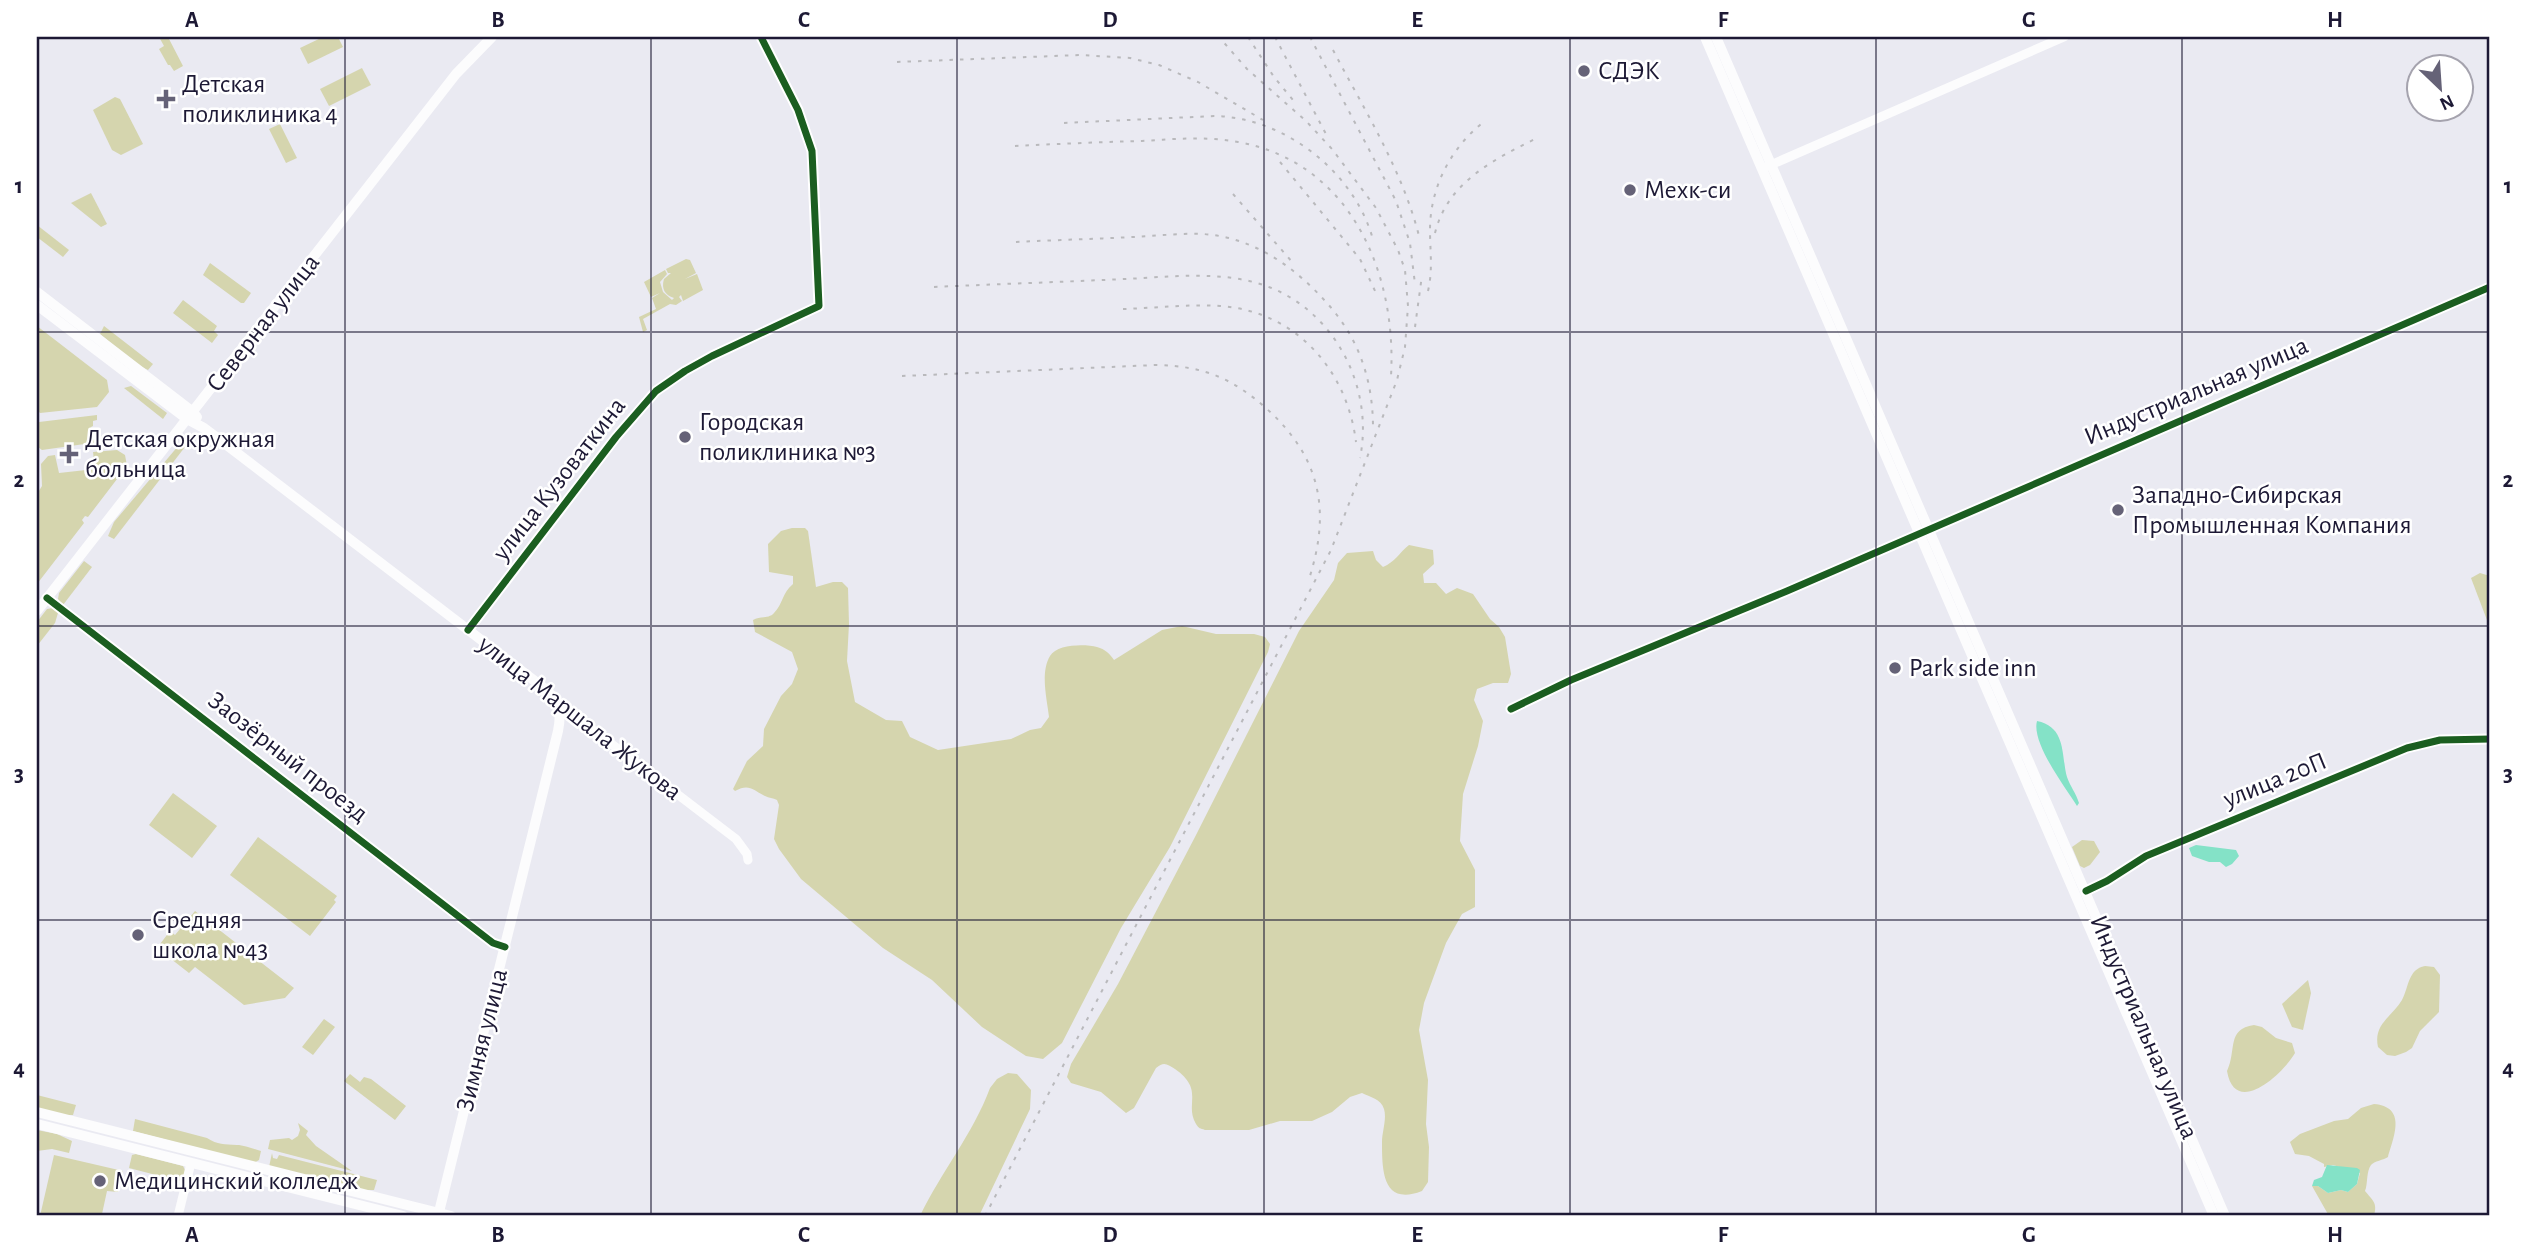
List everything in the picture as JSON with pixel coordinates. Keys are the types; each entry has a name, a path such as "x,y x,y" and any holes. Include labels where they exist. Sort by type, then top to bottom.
{"main road":[{"name":"Северная улица","path":"37,611 456,74 492,37"},
{"name":"Индустриальная улица","path":"1705,37 1766,167 1924,531 2214,1216"},
{"name":"Индустриальная улица","path":"1716,37 1766,167"},
{"name":"улица Маршала Жукова","path":"37,292 204,428 544,688 558,703"},
{"name":"улица Маршала Жукова","path":"37,304 148,383"},
{"name":"Индустриальная улица","path":"1924,531 2086,891 2225,1216"},
{"name":"Зимняя улица","path":"439,1215 558,730 558,703"},
{"path":"37,1112 326,1191 403,1216"},
{"path":"37,1124 191,1163 451,1216"}],"street":[{"name":"улица Кузоваткина","path":"468,630 623,428 656,391 712,356 819,306 812,151 798,110 761,37"},
{"path":"1766,167 2064,37"},
{"name":"Индустриальная улица","path":"1924,531 2490,286"},
{"path":"1511,709 1572,680 1787,592 1924,531"},
{"name":"Заозёрный проезд","path":"47,598 493,943 505,947"},
{"name":"улица Маршала Жукова","path":"558,703 736,839 747,854 748,860"},
{"path":"558,730 570,714"},
{"path":"558,730 569,723 580,722"},
{"name":"улица 20П","path":"2086,891 2166,847 2407,748 2440,740 2490,739"},
{"path":"178,1216 191,1163"}],"shaded area":[{"path":"159,37 168,37 183,66 174,71 168,65 159,49 164,46"},
{"path":"323,37 338,37 343,47 308,64 300,48"},
{"path":"362,68 371,85 329,106 320,89"},
{"path":"115,97 120,99 143,144 121,155 112,150 93,110"},
{"path":"280,124 297,158 286,163 269,129"},
{"path":"91,193 107,224 101,227 71,203"},
{"path":"37,225 69,250 63,257 37,237"},
{"path":"686,259 690,260 696,273 685,279 697,274 703,290 683,301 681,295 679,297 682,301 676,305 670,304 643,319 647,330 643,332 639,317 656,309 652,298 660,293 651,297 644,282 665,270 667,274 660,282 663,292 672,300 674,298 663,289 664,279 671,273 666,269"},
{"path":"210,263 251,293 244,303 203,275"},
{"path":"183,300 217,326 214,331 218,335 212,343 173,313"},
{"path":"37,326 107,380 109,392 97,407 40,413 37,410"},
{"path":"104,326 153,364 148,370 136,364 100,334"},
{"path":"131,386 167,413 163,419 124,388"},
{"path":"97,415 97,420 93,421 91,427 99,442 42,450 38,447 37,423"},
{"path":"184,439 188,443 114,539 108,536 114,522"},
{"path":"117,450 125,455 127,466 88,517 85,516 82,520 84,523 37,584 37,494 42,486 41,464 48,456 55,455 59,473 95,469 93,452"},
{"path":"805,528 808,531 816,587 842,582 848,588 847,661 855,702 886,720 902,721 910,737 938,750 1011,739 1041,728 1049,717 1045,686 1047,663 1054,652 1065,647 1097,647 1107,652 1114,660 1162,630 1182,626 1216,634 1254,634 1265,637 1270,644 1170,847 1121,928 1062,1043 1043,1059 1026,1056 982,1027 932,980 883,948 801,879 774,839 779,805 777,800 751,788 735,791 733,789 747,761 763,746 764,729 781,696 792,684 798,669 792,652 755,632 753,620 772,615 793,584 793,576 769,572 768,544 781,531"},
{"path":"1409,545 1433,550 1434,564 1423,574 1424,583 1436,583 1446,594 1457,588 1473,594 1505,637 1511,674 1508,683 1493,683 1477,689 1474,700 1483,721 1463,794 1460,841 1475,870 1475,907 1462,914 1446,943 1424,1003 1419,1030 1428,1080 1428,1182 1422,1191 1399,1194 1392,1190 1384,1175 1383,1106 1362,1093 1350,1097 1332,1112 1312,1121 1280,1121 1249,1130 1205,1130 1198,1127 1193,1117 1192,1090 1189,1084 1168,1065 1161,1064 1156,1068 1134,1108 1126,1113 1101,1092 1071,1083 1067,1077 1071,1064 1118,984 1195,837 1299,631 1334,580 1338,563 1347,553 1373,551 1376,560 1383,567"},
{"path":"84,561 92,567 63,605 58,599 59,593"},
{"path":"2480,573 2490,576 2490,628 2471,578"},
{"path":"53,608 58,613 55,623 37,646 37,622 47,609"},
{"path":"2037,721 2054,729 2058,736 2067,777 2079,803 2077,806 2044,753 2039,741"},
{"path":"173,793 217,826 192,858 149,825"},
{"path":"258,837 337,896 334,900 336,902 310,936 230,875"},
{"path":"2082,840 2094,841 2100,852 2090,865 2084,868 2080,866 2072,847"},
{"path":"2196,845 2236,850 2239,856 2226,867 2220,862 2209,862 2192,856 2189,848"},
{"path":"195,911 294,988 285,998 244,1005 195,967 189,973 157,948 170,931 175,935"},
{"path":"2425,966 2434,967 2440,975 2439,1012 2420,1031 2412,1048 2395,1056 2387,1055 2378,1047 2378,1032 2402,1000 2412,975"},
{"path":"2308,980 2311,993 2303,1030 2292,1027 2282,1004"},
{"path":"324,1019 335,1027 313,1055 302,1047"},
{"path":"2245,1027 2262,1027 2276,1038 2292,1043 2295,1053 2280,1071 2260,1088 2239,1091 2232,1085 2227,1071 2236,1036"},
{"path":"1008,1073 1017,1074 1031,1090 1030,1109 979,1216 920,1216 975,1121 990,1088 997,1079"},
{"path":"350,1074 360,1082 364,1077 371,1079 406,1106 395,1120 344,1081"},
{"path":"37,1095 76,1105 73,1115 61,1115 37,1108"},
{"path":"2374,1104 2391,1111 2396,1124 2388,1157 2374,1162 2368,1171 2365,1191 2375,1204 2374,1216 2329,1216 2312,1186 2318,1186 2328,1193 2341,1190 2348,1192 2357,1184 2360,1173 2333,1165 2324,1167 2324,1164 2309,1156 2295,1154 2290,1142 2300,1134 2334,1121 2348,1119 2361,1108"},
{"path":"135,1119 218,1143 261,1151 259,1160 254,1163 133,1131"},
{"path":"298,1123 308,1131 306,1135 316,1146 352,1171 268,1149 270,1140 292,1140 298,1136"},
{"path":"37,1130 57,1134 72,1141 69,1153 52,1149 37,1151"},
{"path":"272,1153 273,1158 277,1159 279,1155 377,1180 374,1190 362,1190 269,1167"},
{"path":"54,1155 123,1171 118,1192 107,1191 102,1214 112,1216 40,1216"},
{"path":"132,1155 183,1166 183,1182 129,1168"},
{"path":"2327,1165 2357,1168 2360,1170 2357,1184 2348,1192 2341,1190 2328,1193 2318,1186 2312,1186 2314,1180 2322,1177"}],"railway":[{"path":"985,1216 1331,550 1397,380 1405,347 1408,306 1405,270 1398,250 1376,208 1332,149 1306,121 1247,69 1219,37"},
{"path":"1248,37 1293,100"},
{"path":"1275,37 1327,136"},
{"path":"1310,37 1396,201 1410,243 1415,284"},
{"path":"1333,50 1394,167 1420,240"},
{"path":"897,62 1080,55 1130,58 1159,65 1198,82 1263,120"},
{"path":"1064,123 1214,116 1265,126 1289,137 1331,169 1349,190 1372,236"},
{"path":"1428,291 1431,268 1431,214 1439,183 1453,155 1486,120"},
{"path":"1435,233 1441,215 1462,186 1490,163 1539,137"},
{"path":"1015,146 1214,139 1238,142 1277,154 1310,172 1337,197 1359,228 1375,262 1385,298 1391,337 1391,376"},
{"path":"1280,162 1360,259 1376,293"},
{"path":"1233,194 1293,263"},
{"path":"1016,242 1203,234 1221,236 1255,247 1286,265 1314,289 1347,330 1367,377 1373,428"},
{"path":"1415,327 1422,275"},
{"path":"934,287 1175,276 1225,277 1257,283 1283,294 1306,309 1326,328 1342,351 1354,376 1361,402 1363,430 1360,458"},
{"path":"1123,309 1220,306 1247,310 1272,319 1313,348 1329,368 1351,415 1356,442"},
{"path":"902,376 1156,365 1203,371 1229,382 1267,409 1285,428 1310,466 1320,508 1316,554 1309,579"}],"cycle path":[{"path":"468,630 616,437 656,391 712,356 819,306 812,151 798,110 761,37"},
{"path":"1511,709 1571,680 1787,591 2490,287"},
{"path":"47,598 493,943 505,947"},
{"path":"2086,891 2146,856 2407,748 2440,740 2490,739"}],"place":[{"name":"СДЭК","path":"1584,71"},
{"name":"Детская поликлиника 4","path":"166,99"},
{"name":"Мехк-си","path":"1630,190"},
{"name":"Городская поликлиника №3","path":"685,437"},
{"name":"Детская окружная больница","path":"69,454"},
{"name":"Западно-Сибирская Промышленная Компания","path":"2118,510"},
{"name":"Park side inn","path":"1895,668"},
{"name":"Средняя школа №43","path":"138,935"},
{"name":"Медицинский колледж","path":"100,1181"}]}
